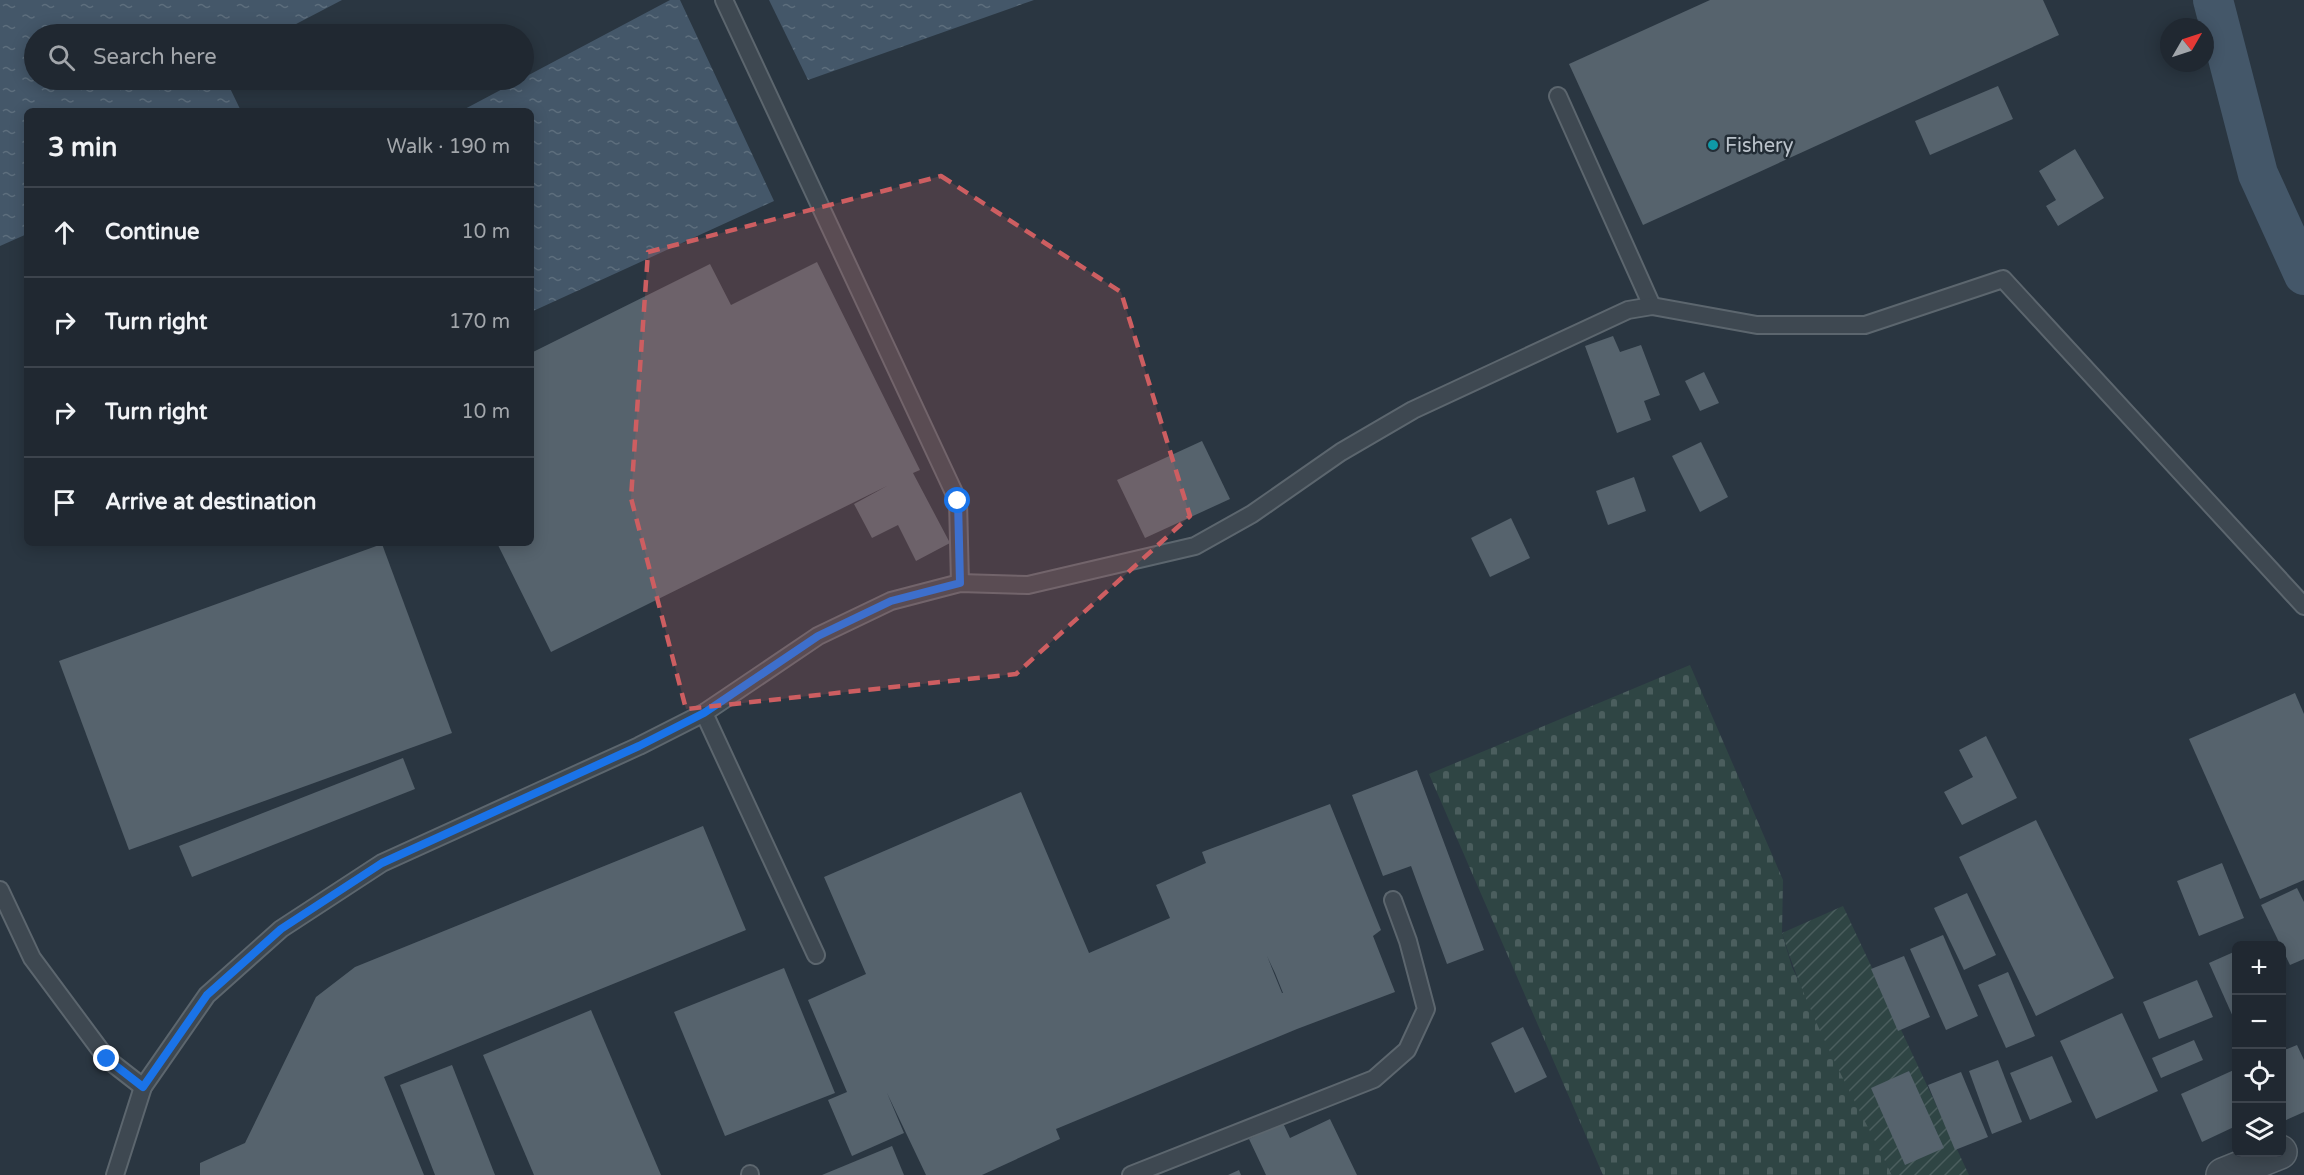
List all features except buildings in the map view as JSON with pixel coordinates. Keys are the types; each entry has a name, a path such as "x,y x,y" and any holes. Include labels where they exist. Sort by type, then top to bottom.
{"street":[{"path":"2286,1150 2304,1143"},
{"path":"2223,1175 2268,1157"}],"lane":[{"path":"724,0 958,501 960,583"},
{"path":"1558,96 1652,306"},
{"path":"115,1175 143,1087 207,995 281,929 382,863 639,746 704,713 818,636 891,601 960,583 1028,585 1195,546 1252,514 1341,452 1413,410 1628,310 1652,306 1757,325 1865,325 2003,279 2304,606"},
{"path":"704,713 816,955"},
{"path":"0,890 32,958 107,1059 143,1087"},
{"path":"1131,1175 1374,1079 1407,1050 1426,1009 1408,941 1394,900"}],"highlighted area":[{"path":"941,176 1121,292 1190,516 1016,674 686,709 631,498 648,252"}],"green space":[{"path":"1690,665 1783,880 1782,933 1792,967 1892,1175 1603,1175 1429,774"},
{"path":"1843,906 1969,1175 1892,1175 1818,1026 1782,933"}],"water":[{"path":"0,0 342,0 296,24 24,24 24,90 231,90 240,108 24,108 24,235 0,246"},
{"path":"670,0 680,0 774,201 534,311 534,108 467,108 501,90 534,90 534,72"},
{"path":"769,0 1034,0 808,80"}],"waterway":[{"path":"2213,0 2258,174 2304,275"}],"place":[{"name":"Fishery","path":"1713,145"}],"route":[{"path":"107,1059 143,1087 207,995 281,929 382,863 639,746 704,713 818,636 891,601 960,583 958,501"}]}
